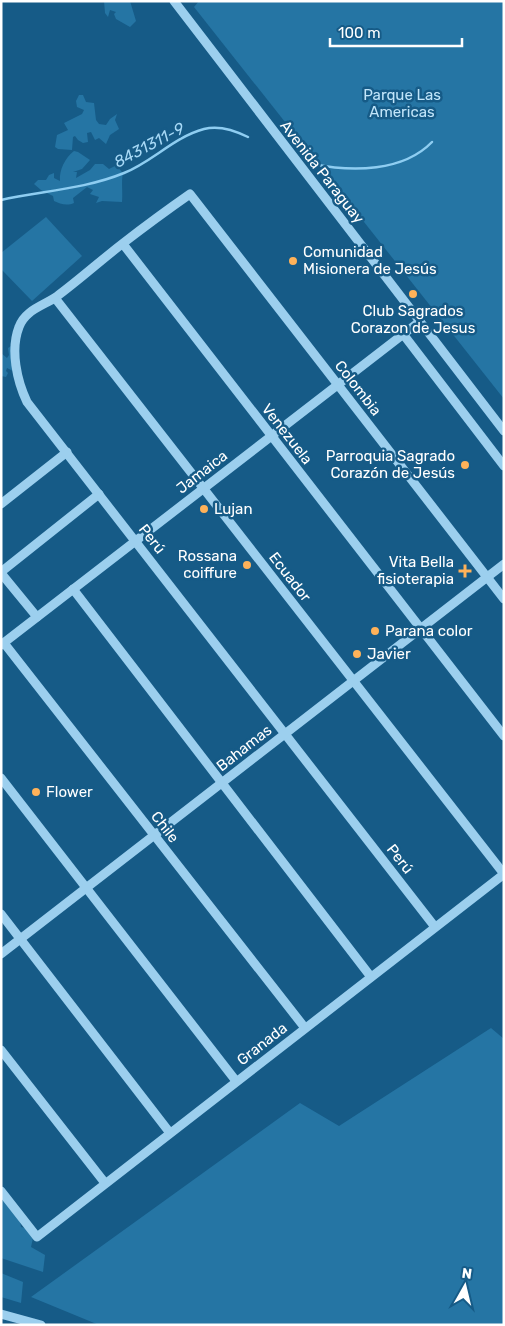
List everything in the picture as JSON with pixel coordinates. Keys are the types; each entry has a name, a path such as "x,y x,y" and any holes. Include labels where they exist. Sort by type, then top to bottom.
{"street":[{"name":"Avenida Paraguay","path":"178,3 419,322 504,430"},
{"name":"Perú","path":"190,194 55,298 27,315 19,327 15,344 20,387 27,402 435,927"},
{"name":"Colombia","path":"190,194 504,598"},
{"name":"Venezuela","path":"123,244 504,736"},
{"name":"Ecuador","path":"55,298 504,874"},
{"name":"Jamaica","path":"2,644 419,322"},
{"path":"403,334 504,466"},
{"path":"1,504 67,452"},
{"path":"36,617 1,572 100,494"},
{"name":"Bahamas","path":"1,954 504,564"},
{"path":"73,589 371,977"},
{"name":"Chile","path":"2,644 305,1028"},
{"path":"1,778 236,1081"},
{"name":"Granada","path":"1,1190 37,1236 504,874"},
{"path":"1,914 170,1133"},
{"path":"1,1050 105,1183"},
{"path":"1,1314 41,1325"}],"green space":[{"path":"104,1 130,1 136,21 130,27 116,19 114,14 116,12 110,10 108,17 105,13"},
{"name":"Parque Las Americas","path":"199,1 504,1 504,399 194,7"},
{"path":"79,95 83,95 86,102 94,103 96,120 99,124 106,125 117,114 115,120 119,129 110,135 106,144 99,138 95,140 91,132 87,133 88,142 83,143 75,136 73,137 72,150 58,149 55,147 57,135 68,130 64,123 82,114 84,110 77,107 76,101"},
{"path":"74,151 90,160 82,169 73,172 77,172 76,178 90,170 95,164 103,164 109,169 117,165 123,174 122,202 102,201 96,203 99,197 90,194 93,190 87,187 73,198 74,203 61,204 54,201 53,196 34,184 38,180 46,180 49,175 54,173 54,178 60,181 63,164"},
{"path":"46,217 82,256 32,301 1,269 1,253"},
{"path":"14,347 11,361 13,371 7,368 6,371 8,373 6,377 1,376 1,353 7,358 9,355 8,348"},
{"path":"491,1028 504,1039 504,1325 99,1325 31,1297 300,1103 339,1126"},
{"path":"1,1198 12,1206 19,1218 21,1227 25,1228 33,1238 31,1247 45,1255 43,1272 1,1258"},
{"path":"1,1273 23,1282 21,1303 1,1297"}],"waterway":[{"name":"8431311-9","path":"1,200 94,183 124,173 144,163 183,138 204,129 226,129 248,137"},
{"name":"8431311-9","path":"313,164 344,168 376,167 407,159 420,152 432,142"}],"place":[{"name":"Comunidad Misionera de Jesús","path":"293,261"},
{"name":"Club Sagrados Corazon de Jesus","path":"413,294"},
{"name":"Parroquia Sagrado Corazón de Jesús","path":"465,465"},
{"name":"Lujan","path":"204,509"},
{"name":"Rossana coiffure","path":"247,565"},
{"name":"Vita Bella fisioterapia","path":"465,571"},
{"name":"Parana color","path":"375,631"},
{"name":"Javier","path":"357,654"},
{"name":"Flower","path":"36,792"}]}
